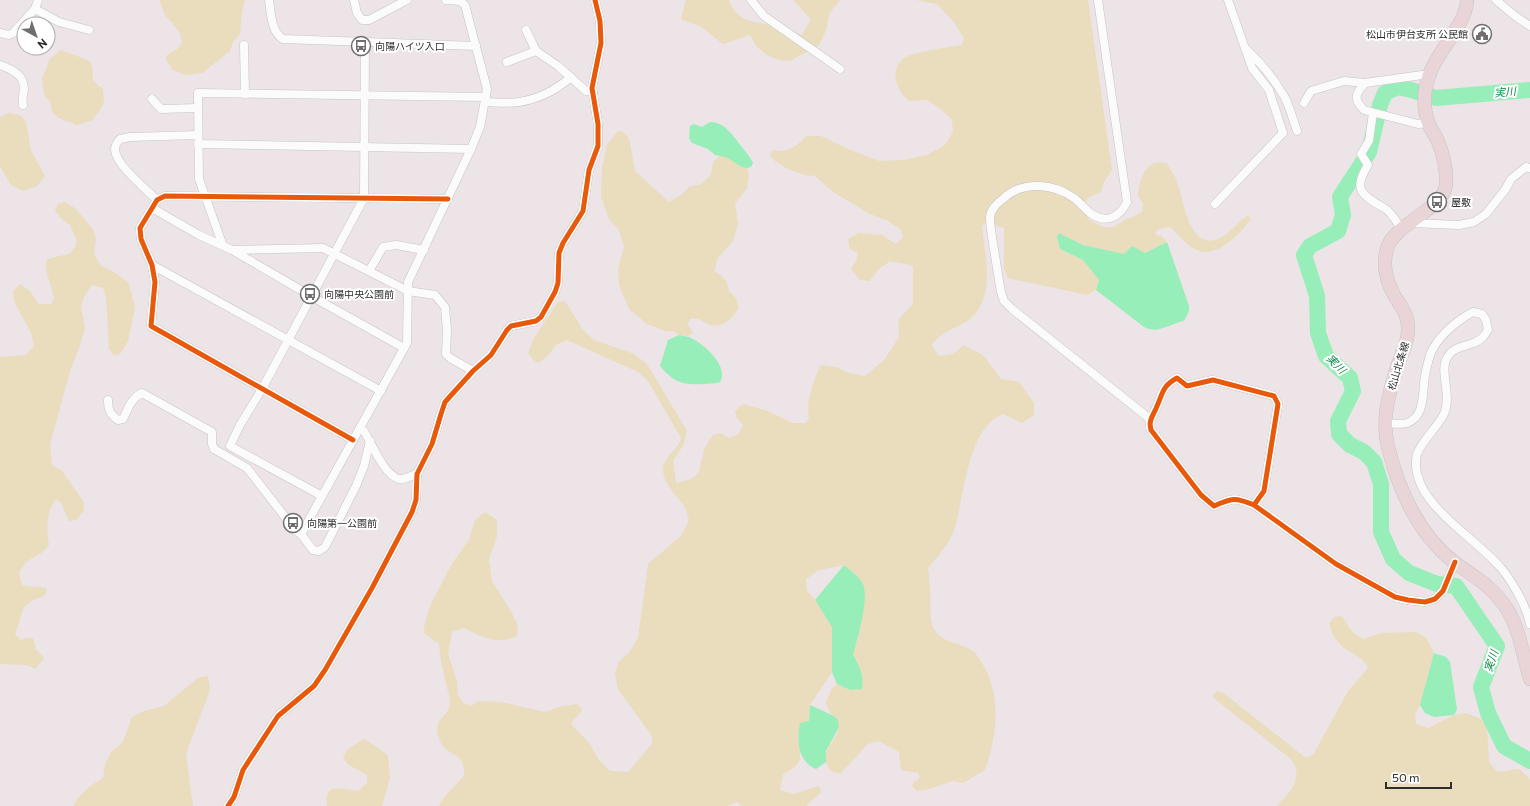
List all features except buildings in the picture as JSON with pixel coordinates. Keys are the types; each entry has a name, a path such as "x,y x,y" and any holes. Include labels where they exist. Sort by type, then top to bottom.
{"main road":[{"name":"松山北条線","path":"1467,0 1464,14 1434,62 1429,74 1425,104 1428,123 1438,141 1443,156 1446,187 1441,197 1436,202 1406,226 1389,243 1385,255 1385,268 1389,282 1394,295 1402,306 1407,317 1408,330 1406,342 1390,389 1386,423 1386,438 1404,496 1410,509 1429,537 1455,562 1493,590 1507,609 1527,655 1530,679"}],"street":[{"path":"0,33 10,35 13,33 35,9 38,0"},
{"path":"269,0 274,30 279,37 283,39 476,46"},
{"path":"354,0 362,20 369,20 407,0"},
{"path":"301,534 407,344 408,282 480,127 487,89 476,46 465,5 460,1 446,0"},
{"path":"228,806 234,797 244,770 278,716 314,686 372,588 412,512 416,500 417,474 432,444 445,402 473,371 491,355 510,326 536,321 541,317 555,292 558,283 559,253 563,243 583,211 589,170 598,146 598,124 592,88 601,43 600,21 595,0"},
{"path":"751,0 764,16 840,69"},
{"path":"1098,0 1127,202 1123,210 1117,216 1102,218 1093,215 1075,199 1061,191 1048,186 1034,185 1007,195 993,208 990,216 992,234 1000,292 1012,310 1150,419"},
{"path":"1215,204 1283,133 1269,90 1252,68 1228,0"},
{"path":"1496,0 1530,26"},
{"path":"35,9 59,22 89,30"},
{"path":"526,30 536,51 558,66 586,91 592,91"},
{"path":"322,496 230,446 240,425 262,390 287,340 364,198 365,42"},
{"path":"244,45 245,94"},
{"path":"1246,50 1258,61 1285,97 1297,131"},
{"path":"507,62 536,51"},
{"path":"0,65 11,69 20,76 24,88 22,99 23,105"},
{"path":"1304,103 1311,91 1344,82 1365,83 1429,74"},
{"path":"222,246 199,179 198,93 364,95 486,100 518,103 550,93 560,87 571,77"},
{"path":"1365,83 1356,93 1358,104 1364,110 1418,124 1428,123"},
{"path":"152,99 161,109 198,108"},
{"path":"1377,114 1362,154 1368,165 1361,177 1360,186 1362,192 1372,202 1384,208 1406,226 1459,226 1474,222 1486,214 1511,179 1526,167 1530,168"},
{"path":"157,200 121,164 115,152 116,145 120,138 198,135"},
{"path":"198,144 471,149"},
{"path":"353,440 151,326 155,282 152,264 141,239 140,228 157,200 165,196 448,198"},
{"path":"152,208 199,235 232,250 404,348"},
{"path":"370,271 382,247 396,245 424,250"},
{"path":"232,250 323,248 408,291 435,295 445,307 447,330 446,354 450,358 473,371"},
{"path":"152,264 381,392"},
{"path":"1386,423 1406,423 1414,419 1423,402 1425,376 1430,355 1436,343 1462,318 1473,312 1482,314 1486,320 1488,330 1483,338 1474,343 1458,347 1450,353 1445,362 1448,398 1444,414 1417,455 1416,471 1418,480 1428,499 1501,568 1510,580 1529,618 1530,624"},
{"path":"1254,505 1264,491 1278,404 1274,396 1214,380 1187,386 1177,378 1162,389 1157,408 1153,412 1150,419 1151,430 1201,495 1214,506 1228,500 1240,499 1254,505 1336,564 1395,597 1425,602 1435,599 1442,591 1455,562"},
{"path":"108,400 108,410 118,420 123,419 130,403 136,396 142,393 212,432 212,444 214,449 247,468 296,531 301,534 313,550 319,551 325,547 356,486 364,466 370,441"},
{"path":"360,428 364,431 386,470 399,479 404,479 410,475 417,474"}],"shaded area":[{"path":"159,0 245,0 242,12 240,34 233,42 230,51 202,73 185,75 173,70 166,60 166,56 178,48 182,39 178,30 165,15"},
{"path":"686,0 729,0 737,14 743,18 781,27 802,35 811,19 793,0 840,0 829,14 826,31 819,45 790,61 778,60 767,55 757,47 750,35 723,44 700,26 681,19"},
{"path":"916,0 1088,0 1112,170 1104,182 1101,192 1089,197 1085,202 1088,219 1103,227 1114,227 1126,219 1142,212 1143,204 1138,196 1139,187 1144,173 1154,163 1167,163 1180,190 1188,220 1199,236 1206,240 1215,240 1225,235 1249,215 1251,219 1233,239 1225,245 1209,252 1193,248 1170,227 1159,229 1155,232 1156,235 1161,236 1167,242 1156,249 1144,253 1133,254 1122,254 1100,250 1059,233 1060,249 1083,260 1099,280 1096,290 1087,295 1008,278 1004,269 1004,228 985,223 982,226 987,277 986,290 982,301 976,312 967,321 939,337 932,345 938,356 953,354 964,345 984,356 1001,379 1019,382 1034,403 1034,415 1022,423 1003,414 991,422 982,433 969,463 953,533 944,549 928,568 931,616 934,629 942,638 968,648 977,655 988,675 993,689 996,716 995,730 985,770 963,783 953,781 929,789 917,791 912,786 914,782 920,778 918,773 901,770 899,752 878,741 868,744 841,773 834,772 828,767 826,761 827,751 838,732 839,724 829,711 826,702 832,688 837,684 850,690 858,664 853,655 860,629 865,597 862,582 844,565 819,570 806,579 807,591 815,600 832,627 832,672 810,705 809,721 798,736 800,759 795,767 783,774 780,790 794,794 819,786 821,792 806,806 742,806 737,802 727,806 439,806 445,796 464,776 464,767 459,758 447,750 440,741 437,727 447,712 450,700 439,644 425,634 424,627 428,611 433,600 453,562 469,540 475,520 485,512 497,520 497,537 489,559 492,581 518,625 517,636 510,639 496,640 478,635 464,628 452,632 448,654 457,681 458,695 463,703 471,706 479,701 501,702 545,712 563,706 578,704 582,710 571,724 589,743 599,760 610,771 628,772 652,744 652,736 618,689 615,673 619,661 629,653 638,638 648,564 682,535 689,520 684,506 666,481 663,470 665,461 678,445 681,438 648,381 638,372 567,340 556,345 547,357 538,363 532,359 528,353 534,338 558,302 565,301 583,330 594,340 634,354 647,364 687,431 684,444 673,461 676,483 691,479 698,474 706,445 713,435 720,433 729,438 739,434 743,425 737,418 735,411 743,404 765,410 793,423 805,423 809,418 809,398 821,365 836,367 849,373 865,376 884,360 899,337 898,320 913,304 913,266 890,261 880,268 869,281 860,280 851,269 856,261 858,253 850,249 848,239 859,233 882,235 896,244 903,238 900,229 888,221 870,214 833,192 815,176 804,175 786,168 775,161 770,155 773,150 784,151 792,148 806,136 821,136 848,149 879,161 903,160 927,155 945,145 953,132 952,120 942,110 927,100 909,101 898,87 895,77 896,71 898,65 908,56 941,48 962,45 964,38 953,21 937,4"},
{"path":"61,50 90,61 93,79 103,89 104,103 93,120 77,125 58,118 52,111 50,101 44,95 42,79 50,59 56,56 56,54"},
{"path":"9,113 20,115 26,122 31,151 45,176 37,186 23,191 11,185 0,166 0,117"},
{"path":"710,122 720,124 732,134 751,158 753,163 751,167 742,167 726,157 715,155 708,149 692,143 689,138 690,126 694,124 702,127"},
{"path":"622,131 629,138 635,171 669,202 681,195 690,186 700,185 711,175 713,162 720,156 726,157 747,168 749,174 747,188 735,204 738,223 733,241 718,258 714,271 722,276 727,283 729,291 735,297 739,307 728,321 715,326 699,319 690,319 688,324 693,333 688,336 679,335 673,331 665,331 647,324 629,309 619,285 618,269 624,247 619,230 609,219 601,197 602,168 607,145 617,132"},
{"path":"65,202 76,209 94,231 96,240 94,254 101,266 112,271 128,282 135,307 128,341 120,354 114,355 109,349 106,297 103,288 92,285 85,295 81,306 85,328 70,371 50,445 52,465 62,471 83,501 84,510 76,520 69,521 61,503 56,499 50,510 48,521 47,532 49,545 44,551 26,562 19,573 22,585 47,589 44,596 30,602 23,610 15,634 21,640 33,638 36,649 44,658 35,669 27,665 0,664 0,357 26,355 34,346 31,333 14,301 13,291 20,284 30,291 39,304 52,304 54,297 46,270 47,260 53,257 69,254 75,247 77,240 70,225 61,218 55,210 58,204"},
{"path":"1059,233 1083,245 1124,254 1132,246 1145,253 1167,242 1189,306 1189,311 1184,321 1154,330 1144,327 1096,290 1099,280 1083,260 1060,249 1057,237"},
{"path":"679,335 689,337 701,344 713,355 721,369 722,376 720,382 690,384 679,382 670,376 660,366 668,340"},
{"path":"844,565 862,582 864,588 864,607 853,655 861,671 862,689 850,690 837,684 832,672 832,627 815,600"},
{"path":"1342,616 1354,633 1364,639 1381,633 1416,632 1426,637 1434,653 1420,705 1415,714 1416,724 1428,728 1454,715 1466,713 1481,719 1487,726 1489,762 1497,772 1519,769 1530,779 1530,806 1277,806 1287,796 1296,779 1297,773 1292,760 1215,699 1213,697 1214,694 1217,691 1222,692 1306,758 1313,755 1348,691 1368,668 1361,658 1341,646 1333,634 1329,624 1334,617"},
{"path":"1434,653 1446,657 1450,662 1457,710 1454,715 1434,717 1425,713 1420,705"},
{"path":"208,676 210,690 186,754 193,806 73,806 86,790 103,778 105,765 111,752 123,742 132,717 144,711 164,706 198,678"},
{"path":"810,705 834,716 838,720 839,727 826,751 826,762 816,769 805,761 799,743 800,723 809,721"},
{"path":"364,739 388,756 390,778 382,806 327,806 328,793 331,790 340,789 358,791 367,783 367,775 349,765 343,758 348,749"}],"waterway":[{"name":"実川","path":"1530,90 1436,98 1398,87 1385,93 1380,105 1369,152 1340,197 1343,215 1338,231 1310,246 1304,255 1317,296 1318,333 1326,356 1350,378 1353,391 1338,421 1339,434 1350,445 1364,452 1374,462 1381,484 1381,532 1393,559 1409,573 1437,584 1456,586 1497,646 1481,687 1488,713 1504,746 1530,761"}],"cycle path":[{"path":"228,806 234,797 243,770 278,716 314,686 325,670 372,588 412,512 416,500 417,474 432,444 445,402 473,371 491,355 511,326 536,321 541,317 555,292 558,283 559,253 563,243 583,211 589,170 598,146 598,124 592,88 601,43 600,21 595,0"},
{"path":"353,440 151,326 155,282 152,265 141,239 140,228 157,200 165,196 448,199"},
{"path":"1254,505 1264,491 1278,404 1274,396 1213,380 1187,386 1177,378 1172,381 1164,390 1152,417 1150,423 1151,430 1201,495 1214,506 1230,500 1238,500 1254,505 1336,564 1395,597 1425,602 1435,599 1443,591 1455,562"}],"place":[{"name":"松山市伊台支所 公民館","path":"1482,34"},
{"name":"向陽ハイツ入口","path":"361,46"},
{"name":"屋敷","path":"1437,202"},
{"name":"向陽中央公園前","path":"310,294"},
{"name":"向陽第一公園前","path":"293,523"}]}
